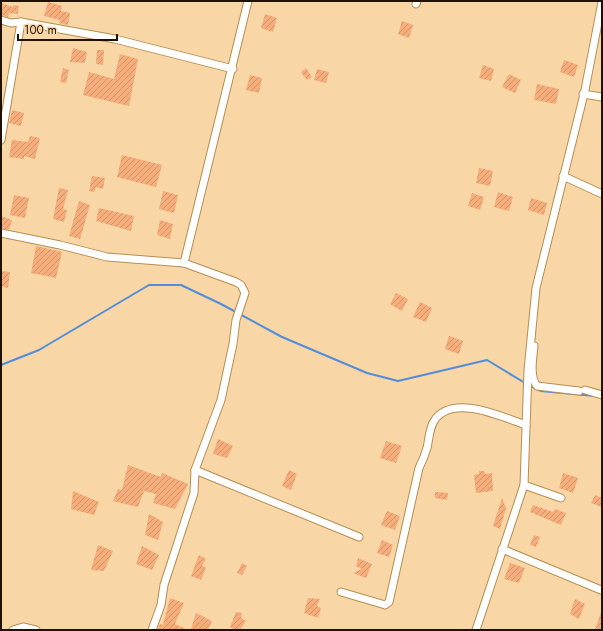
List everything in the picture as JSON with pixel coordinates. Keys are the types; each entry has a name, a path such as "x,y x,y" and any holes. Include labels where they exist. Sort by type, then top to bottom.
{"street":[{"path":"184,263 233,69 248,1"},
{"path":"476,630 524,485 529,346 536,288 584,94 602,2"},
{"path":"1,20 11,23 21,22 115,39 233,69"},
{"path":"1,140 21,22"},
{"path":"584,94 602,97"},
{"path":"563,176 602,194"},
{"path":"1,234 60,245 107,257 184,263 242,285 245,293 236,320 221,400 195,470 194,494 164,585 161,605 152,630"},
{"path":"536,288 537,301 533,376 534,383 542,387 582,391 602,395"},
{"path":"341,592 385,605 389,602 419,468 427,449 434,422 439,415 450,409 459,407 470,408 526,424"},
{"path":"195,470 360,537"},
{"path":"524,485 561,498"},
{"path":"502,549 601,590"},
{"path":"13,630 23,627 36,630"}],"building":[{"path":"48,2 62,6 61,11 70,13 68,25 59,23 60,20 44,16"},
{"path":"1,3 13,7 13,5 19,6 18,14 9,13 8,17 1,15"},
{"path":"265,14 277,18 273,32 261,28"},
{"path":"402,21 413,25 409,38 398,34"},
{"path":"73,48 87,52 85,63 70,62"},
{"path":"97,50 104,50 103,65 96,64"},
{"path":"120,54 138,59 129,106 83,95 89,72 114,79"},
{"path":"564,60 578,65 574,77 560,72"},
{"path":"483,65 494,69 491,81 479,78"},
{"path":"63,68 69,70 66,83 60,82"},
{"path":"306,68 312,77 307,80 301,72"},
{"path":"317,69 329,72 326,83 314,80"},
{"path":"509,74 521,80 515,93 502,87"},
{"path":"250,75 262,78 259,93 246,90"},
{"path":"537,84 559,89 556,104 534,100"},
{"path":"12,110 24,113 21,126 9,123"},
{"path":"30,136 40,138 35,159 24,156 24,159 9,157 12,140 28,142"},
{"path":"122,155 162,165 156,187 117,177"},
{"path":"479,168 493,171 490,186 476,183"},
{"path":"92,176 105,178 103,189 96,187 94,192 89,191"},
{"path":"59,188 68,190 63,209 67,210 64,222 53,219"},
{"path":"163,191 178,195 174,213 159,209"},
{"path":"498,192 513,197 509,211 494,207"},
{"path":"472,193 484,197 480,210 468,206"},
{"path":"14,195 29,198 25,218 10,215"},
{"path":"531,198 547,203 544,215 528,210"},
{"path":"79,201 90,205 80,239 69,236"},
{"path":"99,208 134,216 131,231 96,221"},
{"path":"1,216 12,220 9,230 1,228"},
{"path":"160,220 173,224 170,239 157,235"},
{"path":"36,246 62,252 56,278 31,273"},
{"path":"1,271 10,272 8,288 1,286"},
{"path":"396,293 408,299 402,311 390,304"},
{"path":"420,302 432,308 426,322 413,317"},
{"path":"449,336 463,341 459,354 445,349"},
{"path":"218,439 233,446 227,458 213,454"},
{"path":"386,441 402,446 396,463 380,458"},
{"path":"128,465 161,477 162,473 188,484 175,509 153,503 156,494 144,491 138,507 113,501 118,489 122,490"},
{"path":"289,470 297,474 291,490 282,486"},
{"path":"479,471 484,471 485,474 492,473 493,491 476,493 474,475 479,474"},
{"path":"563,473 578,478 573,493 559,488"},
{"path":"73,491 99,502 94,515 71,509"},
{"path":"435,492 448,493 447,500 435,498"},
{"path":"595,495 602,498 602,507 591,503"},
{"path":"502,498 506,508 500,529 493,526"},
{"path":"533,505 553,512 555,509 566,513 561,525 530,512"},
{"path":"387,511 400,516 395,530 381,525"},
{"path":"149,514 163,522 158,540 145,535"},
{"path":"534,535 540,537 536,547 530,545"},
{"path":"382,540 393,545 389,557 377,553"},
{"path":"98,545 113,551 104,571 91,570"},
{"path":"142,546 159,555 152,570 136,564"},
{"path":"199,555 206,559 202,566 206,567 201,580 191,576"},
{"path":"358,558 372,564 366,578 353,573 362,569 356,566"},
{"path":"242,563 247,566 242,575 237,573"},
{"path":"510,563 525,568 519,583 504,579"},
{"path":"170,598 184,603 175,624 188,630 158,629 160,624 163,625"},
{"path":"308,598 320,599 317,606 321,608 318,618 304,613"},
{"path":"575,599 585,604 579,619 570,614"},
{"path":"236,612 242,613 241,618 246,621 240,630 235,630 230,627"},
{"path":"601,612 602,630 595,630"},
{"path":"196,613 212,621 208,630 191,629"}],"waterway":[{"path":"1,365 39,350 149,285 181,285 221,304 282,337 367,373 398,381 487,360 525,383"},
{"path":"529,385 541,391 595,396"}]}
